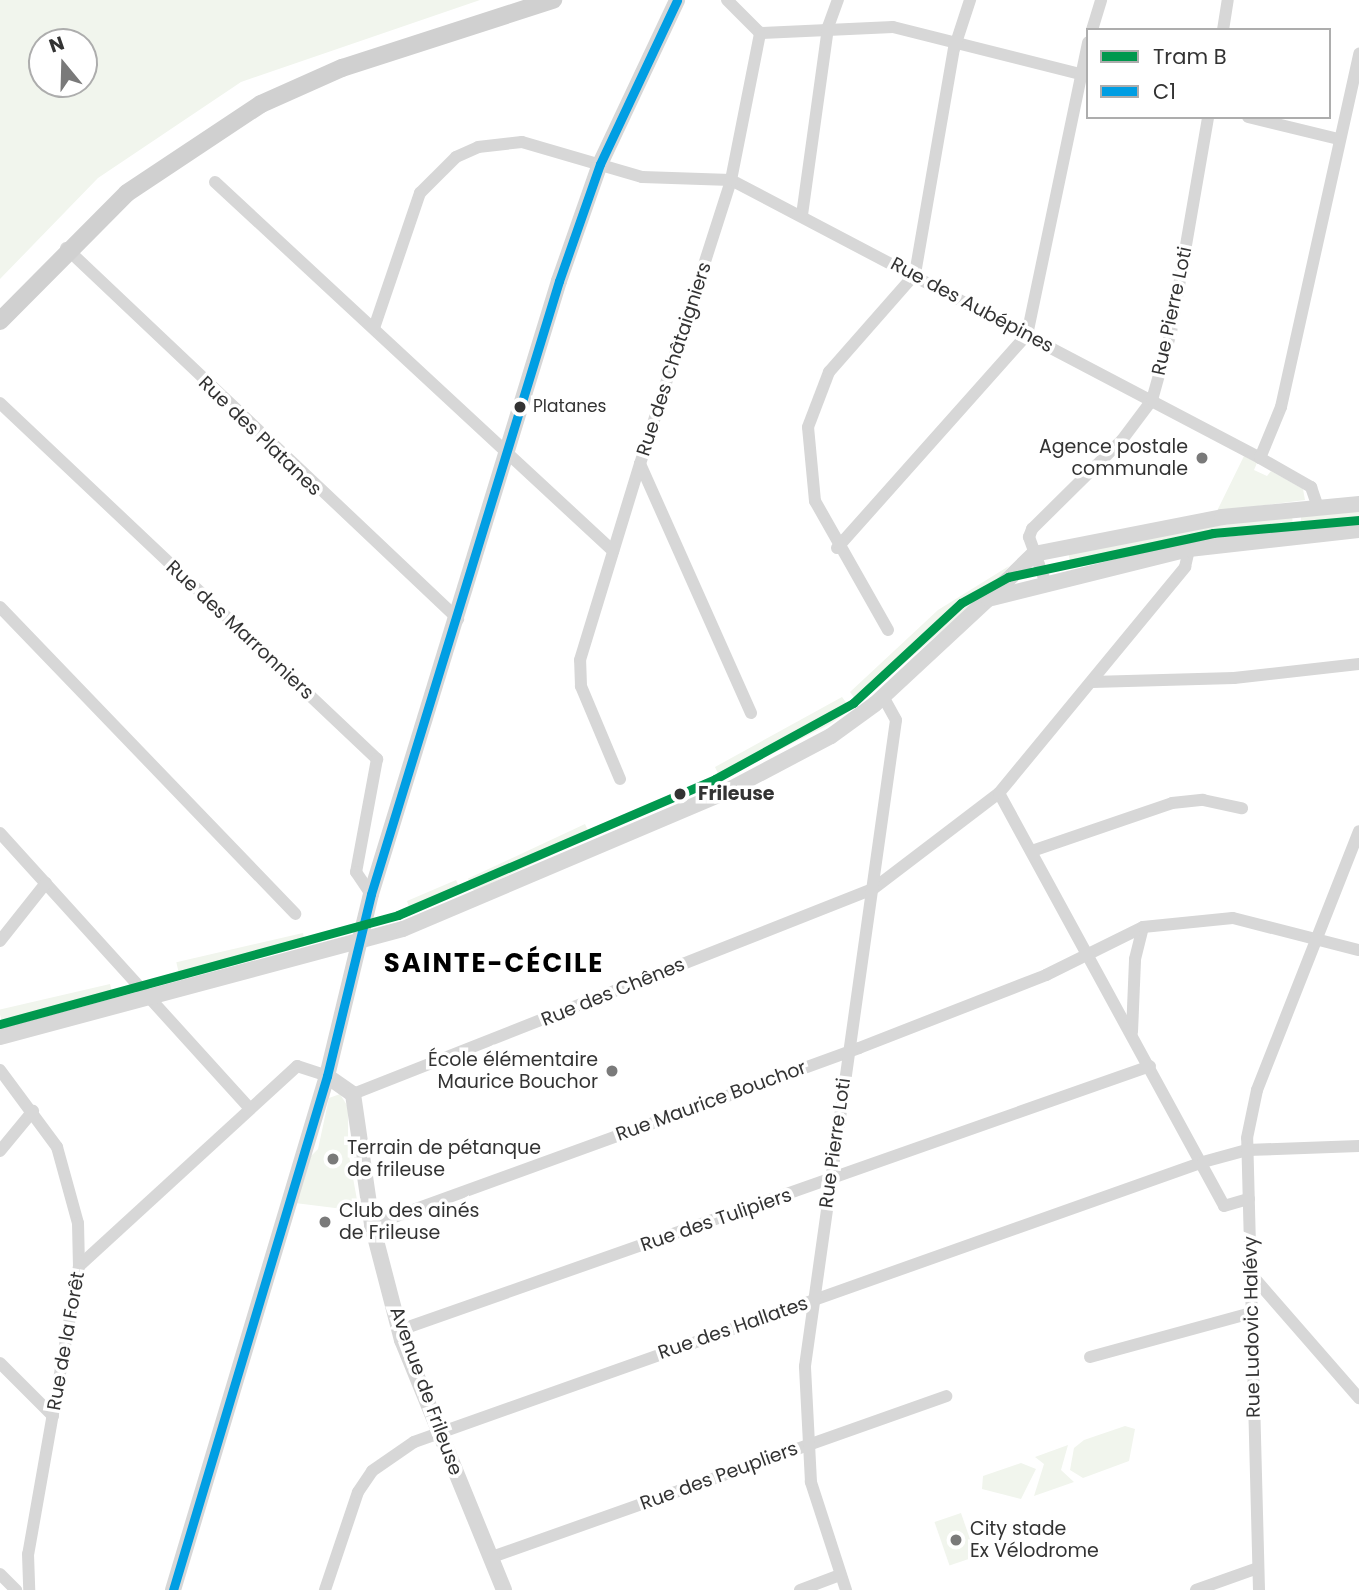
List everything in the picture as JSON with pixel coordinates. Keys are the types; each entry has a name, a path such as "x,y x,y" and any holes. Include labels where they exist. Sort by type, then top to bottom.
{"main road":[{"path":"0,321 66,248 174,156 261,104 342,68 553,0"}],"street":[{"path":"173,1590 327,1076 371,894 507,453 600,164 677,0"},
{"path":"727,0 760,33 828,27 893,27 956,39 1083,75"},
{"path":"802,215 828,27 838,0"},
{"path":"888,630 836,548 815,501 807,462 813,402 829,372 915,274 956,39 970,0"},
{"path":"1092,28 1101,0"},
{"path":"1223,28 1228,0"},
{"name":"Rue des Châtaigniers","path":"751,713 640,464 731,180 760,33"},
{"path":"1260,457 1281,407 1338,139 1359,54"},
{"path":"836,548 1027,334 1086,55"},
{"name":"Rue Pierre Loti","path":"1045,581 1034,554 1032,528 1122,440 1152,400 1171,332 1208,119"},
{"path":"1256,119 1338,139"},
{"name":"Rue des Aubépines","path":"374,328 405,224 432,176 456,157 522,142 600,164 681,182 731,180 1260,457 1311,487 1318,507"},
{"path":"215,182 613,551"},
{"name":"Rue des Platanes","path":"66,248 458,619"},
{"name":"Rue des Marronniers","path":"0,403 377,759 356,872 371,894"},
{"path":"620,779 581,686 580,660 640,464"},
{"path":"0,1037 360,941 461,906 732,789 831,736 883,696 1034,554 1210,519 1359,504"},
{"path":"988,599 1045,581 1189,549 1359,530"},
{"name":"Rue des Chênes","path":"353,1094 873,889 999,793 1185,567 1189,549"},
{"path":"0,607 295,914"},
{"path":"1092,682 1234,678 1359,664"},
{"name":"Rue Pierre Loti","path":"846,1590 819,1518 807,1445 805,1366 896,720 883,696"},
{"path":"999,793 1203,1162 1224,1206 1249,1199"},
{"path":"1032,851 1172,803 1203,800 1242,808"},
{"name":"Rue Ludovic Halévy","path":"1259,1590 1255,1569 1251,1313 1256,1280 1247,1150 1257,1090 1359,831"},
{"path":"0,833 250,1109"},
{"path":"0,941 46,883"},
{"path":"1132,1032 1143,927 1233,918 1359,950"},
{"name":"Rue Maurice Bouchor","path":"372,1225 848,1051 1087,955 1143,927"},
{"path":"79,1266 297,1066 327,1076 353,1094"},
{"name":"Rue des Tulipiers","path":"400,1330 1150,1066"},
{"name":"Rue de la Forêt","path":"0,1070 33,1111 71,1181 79,1266 28,1554 29,1590"},
{"name":"Avenue de Frileuse","path":"353,1094 372,1225 400,1330 438,1433 504,1590"},
{"path":"0,1151 33,1111"},
{"name":"Rue des Hallates","path":"324,1590 358,1492 372,1471 395,1451 438,1433 1203,1162 1247,1150 1359,1146"},
{"path":"1256,1280 1359,1398"},
{"path":"1090,1357 1251,1313"},
{"path":"0,1363 53,1416"},
{"name":"Rue des Peupliers","path":"492,1557 946,1396"},
{"path":"1196,1590 1255,1569"},
{"path":"0,1574 16,1590"},
{"path":"800,1590 840,1576"}],"shaded area":[{"path":"0,0 480,0 241,82 98,178 0,279"},
{"path":"1244,456 1257,463 1254,470 1267,476 1271,471 1303,489 1305,500 1217,511"},
{"path":"1301,509 1359,509 1359,523 1301,523"},
{"path":"1292,513 1293,528 1202,538 1071,565 1068,552"},
{"path":"1009,566 988,591 858,703 850,692 938,610"},
{"path":"842,697 851,709 832,723 721,780 715,767"},
{"path":"585,824 591,837 474,891 468,879"},
{"path":"456,880 462,893 411,913 407,901"},
{"path":"303,933 306,946 179,975 176,962"},
{"path":"110,984 113,997 2,1022 0,1009"},
{"path":"340,1094 348,1107 348,1150 359,1211 295,1203 305,1162 318,1149 329,1098"},
{"path":"1125,1426 1135,1429 1129,1461 1083,1478 1070,1470 1074,1448 1084,1440"},
{"path":"1068,1445 1061,1470 1074,1482 1034,1496 1044,1464 1035,1457"},
{"path":"1021,1463 1036,1469 1021,1499 982,1489 983,1476"},
{"name":"City stade Ex Vélodrome","path":"961,1513 976,1556 950,1566 935,1522"}],"tram line":[{"name":"B","path":"0,1024 398,915 715,779 853,703 961,603 1008,577 1213,533 1359,520"}],"transit line":[{"name":"C1","path":"173,1590 327,1076 371,894 559,281 600,164 677,0"}],"place":[{"name":"Platanes","path":"520,407"},
{"name":"Agence postale communale","path":"1202,458"},
{"name":"Frileuse","path":"680,794"},
{"name":"École élémentaire Maurice Bouchor","path":"612,1071"},
{"name":"Terrain de pétanque de frileuse","path":"333,1159"},
{"name":"Club des ainés de Frileuse","path":"325,1222"},
{"name":"City stade Ex Vélodrome","path":"956,1540"}],"district":[{"name":"SAINTE-CÉCILE","path":"494,964"}]}
